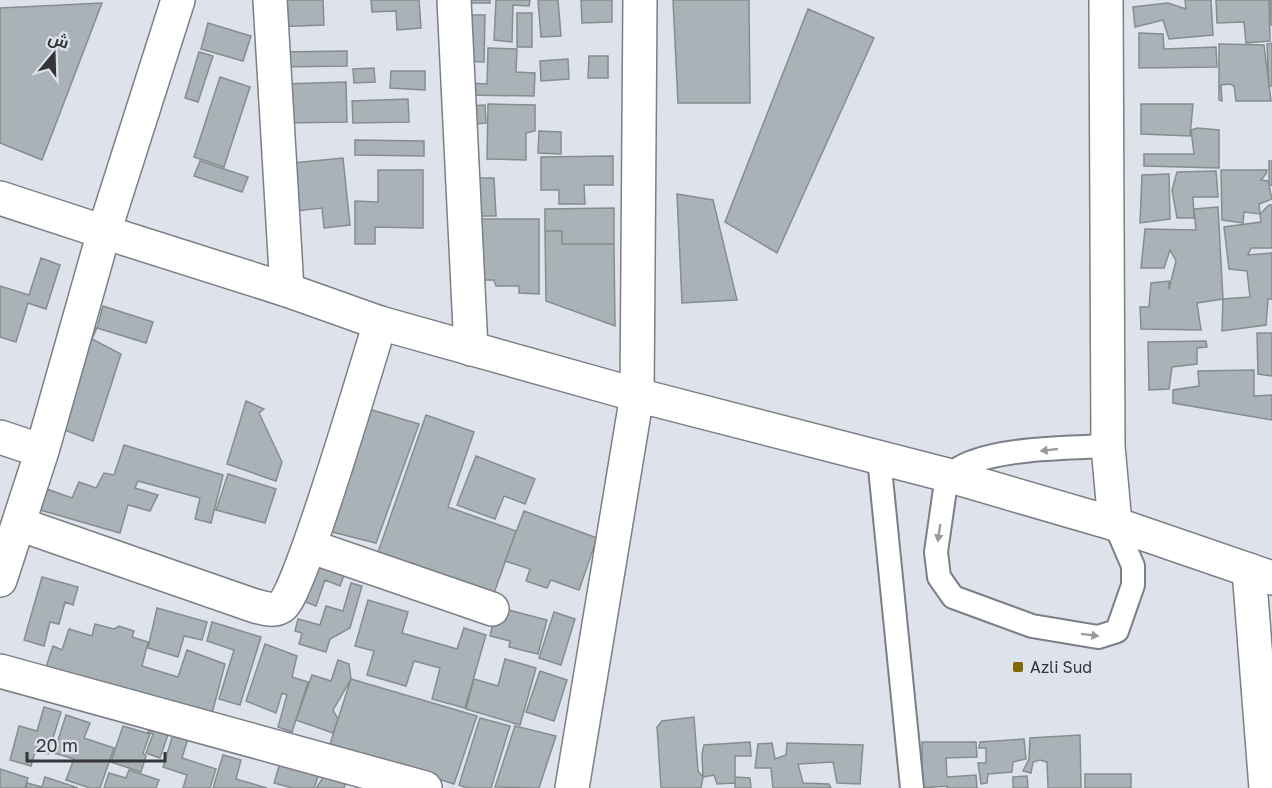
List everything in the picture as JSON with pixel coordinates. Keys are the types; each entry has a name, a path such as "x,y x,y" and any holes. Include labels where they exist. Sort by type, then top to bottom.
{"street":[{"path":"0,580 42,451 104,232 178,0"},
{"path":"270,0 287,290"},
{"path":"454,0 471,349"},
{"path":"572,788 637,395 640,0"},
{"path":"1106,0 1108,446 1115,524"},
{"path":"0,198 287,290 380,323 637,395 947,475 1115,524 1260,574 1266,788"},
{"path":"18,524 255,606 273,609 281,607 289,599 309,546 380,323"},
{"path":"0,437 42,451"},
{"path":"309,546 492,609"},
{"path":"0,670 425,788"}],"lane":[{"path":"1108,446 1070,447 993,456 969,463 947,475 936,552 939,577 953,597 1032,626 1098,637 1117,631 1133,585 1133,566 1115,524"},
{"path":"879,458 912,788"}],"building":[{"path":"272,0 323,0 324,25 273,27"},
{"path":"371,0 419,0 421,28 397,30 396,11 372,12"},
{"path":"458,0 490,0 490,3 458,3"},
{"path":"496,0 530,0 529,6 513,5 512,42 494,40"},
{"path":"538,0 558,0 561,36 541,37"},
{"path":"581,0 612,0 612,22 582,23"},
{"path":"673,0 749,0 750,103 678,103"},
{"path":"1185,0 1211,0 1213,35 1169,39 1163,20 1135,27 1133,7 1168,3 1186,9"},
{"path":"1216,0 1269,0 1270,41 1246,43 1244,22 1217,23"},
{"path":"1270,0 1272,0 1272,25 1270,24"},
{"path":"102,3 42,160 0,143 0,8"},
{"path":"808,9 874,38 777,253 725,222"},
{"path":"517,13 532,13 532,47 517,47"},
{"path":"464,15 485,15 484,62 463,61"},
{"path":"208,23 251,36 243,61 201,49"},
{"path":"1139,33 1163,34 1164,49 1216,47 1217,67 1139,68"},
{"path":"1272,43 1272,86 1269,86 1267,44"},
{"path":"1219,44 1264,45 1271,101 1236,101 1234,86 1230,84 1221,85 1222,101 1219,100"},
{"path":"488,48 517,49 516,72 535,73 534,96 466,95 467,83 487,84"},
{"path":"347,51 347,66 277,67 278,52"},
{"path":"199,52 213,56 198,102 185,98"},
{"path":"589,56 608,56 608,78 588,78"},
{"path":"568,59 569,79 541,81 540,61"},
{"path":"374,68 375,82 354,83 353,69"},
{"path":"391,71 425,71 425,90 390,88"},
{"path":"220,77 250,87 224,167 194,157"},
{"path":"346,82 347,122 283,123 283,84"},
{"path":"408,99 409,122 353,123 352,101"},
{"path":"488,104 535,105 535,131 526,133 526,160 487,159"},
{"path":"1141,104 1193,104 1190,136 1141,134"},
{"path":"485,105 486,123 464,125 463,106"},
{"path":"1197,128 1219,130 1219,168 1144,166 1144,154 1194,154 1191,130"},
{"path":"539,131 561,132 561,154 538,153"},
{"path":"355,140 424,141 424,156 355,155"},
{"path":"613,156 613,185 584,185 585,204 559,204 559,190 541,190 541,157"},
{"path":"343,158 350,225 324,228 322,208 287,212 282,164"},
{"path":"200,161 248,177 242,192 194,176"},
{"path":"1269,161 1272,161 1272,185 1269,186"},
{"path":"378,170 423,170 423,228 375,227 375,244 355,244 355,201 378,202"},
{"path":"1221,170 1267,170 1261,180 1268,181 1272,199 1259,204 1260,214 1244,212 1243,223 1222,220"},
{"path":"1216,171 1218,197 1193,197 1194,218 1177,218 1172,190 1177,172"},
{"path":"1169,174 1170,219 1140,223 1142,175"},
{"path":"478,178 494,178 496,216 479,216"},
{"path":"677,194 713,200 737,300 682,303"},
{"path":"1272,205 1272,248 1251,248 1248,255 1272,253 1272,299 1268,299 1266,325 1222,331 1223,299 1250,297 1247,271 1229,269 1224,227 1261,222 1260,214"},
{"path":"1218,207 1223,299 1197,303 1201,330 1141,329 1140,307 1149,307 1151,283 1169,281 1169,289 1176,261 1170,250 1164,268 1141,268 1145,229 1196,230 1194,209"},
{"path":"614,208 614,244 562,244 562,231 545,231 545,209"},
{"path":"614,208 615,326 546,301 545,231 545,209"},
{"path":"473,219 539,219 539,294 519,293 519,286 496,286 494,280 474,280"},
{"path":"41,258 60,265 46,309 28,303 16,342 0,337 0,286 29,295"},
{"path":"103,306 153,322 146,343 97,328"},
{"path":"87,327 97,328 92,339 121,354 93,441 57,427"},
{"path":"1257,333 1272,333 1272,376 1258,374"},
{"path":"1206,341 1207,347 1197,348 1197,364 1172,367 1169,389 1149,390 1148,342"},
{"path":"1254,370 1254,396 1272,395 1272,420 1173,403 1173,390 1199,386 1198,371"},
{"path":"246,401 264,409 259,413 282,462 276,481 227,464"},
{"path":"362,407 419,424 376,543 324,530"},
{"path":"426,415 474,432 448,507 516,531 493,596 377,555"},
{"path":"124,445 223,475 211,523 195,519 200,498 138,481 135,488 158,495 150,511 128,505 120,533 40,510 47,489 72,498 79,482 96,488 104,473 114,475"},
{"path":"476,456 535,479 525,504 504,496 495,519 457,505"},
{"path":"228,474 276,489 265,523 216,510"},
{"path":"524,511 597,538 579,590 551,580 547,588 526,581 530,569 505,561"},
{"path":"307,563 344,575 340,586 325,580 316,606 295,598"},
{"path":"42,577 78,587 73,605 65,602 59,624 50,622 44,646 24,640"},
{"path":"351,583 362,586 350,628 330,639 326,652 299,644 302,633 295,631 298,619 320,625 326,606 343,611"},
{"path":"368,600 408,612 402,633 457,649 464,628 486,635 465,708 432,699 440,668 414,661 406,686 367,675 374,651 355,646"},
{"path":"497,607 547,620 538,654 509,647 510,641 490,636"},
{"path":"157,608 207,622 202,640 184,636 178,657 148,648"},
{"path":"554,612 575,619 561,665 539,658"},
{"path":"212,622 261,637 240,705 219,699 234,650 207,641"},
{"path":"95,624 114,629 119,626 134,631 132,637 148,642 142,666 178,677 187,650 225,664 210,721 45,670 53,646 62,650 69,629 92,636"},
{"path":"265,644 297,656 292,677 308,682 292,732 278,727 287,695 282,693 276,713 246,701"},
{"path":"505,659 536,668 520,725 466,709 474,679 498,686"},
{"path":"338,660 349,664 351,679 333,710 338,719 333,733 296,720 312,675 331,681"},
{"path":"540,671 567,680 554,721 526,712"},
{"path":"351,679 477,716 454,784 330,744"},
{"path":"44,707 61,712 48,754 36,749 31,766 10,760 19,726 37,731"},
{"path":"66,715 90,723 84,738 114,748 100,788 90,788 66,780 74,759 54,753"},
{"path":"694,717 698,771 703,777 701,788 661,788 657,727 662,721"},
{"path":"480,718 510,726 491,788 467,788 459,785"},
{"path":"152,722 170,729 160,758 146,753 153,734 148,732"},
{"path":"123,726 150,734 143,753 146,756 141,772 111,762"},
{"path":"515,726 556,736 539,788 495,787"},
{"path":"174,731 189,735 182,758 216,769 210,788 183,788 187,775 163,767"},
{"path":"1080,735 1081,788 1048,788 1047,762 1040,760 1033,762 1031,773 1023,771 1029,759 1030,738"},
{"path":"1024,739 1026,759 1013,762 1012,772 988,774 987,783 981,784 978,763 986,763 986,748 979,748 980,742"},
{"path":"750,742 751,756 735,756 735,783 717,784 714,775 703,777 704,745"},
{"path":"922,742 976,742 977,757 946,758 947,777 976,775 977,788 947,788 947,786 922,788"},
{"path":"772,743 775,759 786,755 787,743 863,745 860,784 837,783 833,762 798,764 803,783 829,784 831,788 773,788 771,768 755,768 758,744"},
{"path":"223,755 241,760 236,779 267,788 213,788"},
{"path":"282,756 321,768 314,788 292,788 274,783"},
{"path":"0,769 28,778 25,788 0,788"},
{"path":"129,770 159,780 156,788 104,788 109,773 126,778"},
{"path":"1085,774 1131,774 1131,788 1085,788"},
{"path":"325,775 346,782 344,788 316,788"},
{"path":"1027,776 1028,788 1013,788 1013,777"},
{"path":"45,777 78,788 26,788 27,783 42,787"},
{"path":"735,777 750,778 751,788 735,788"}],"place":[{"name":"Azli Sud","path":"1018,667"}]}
